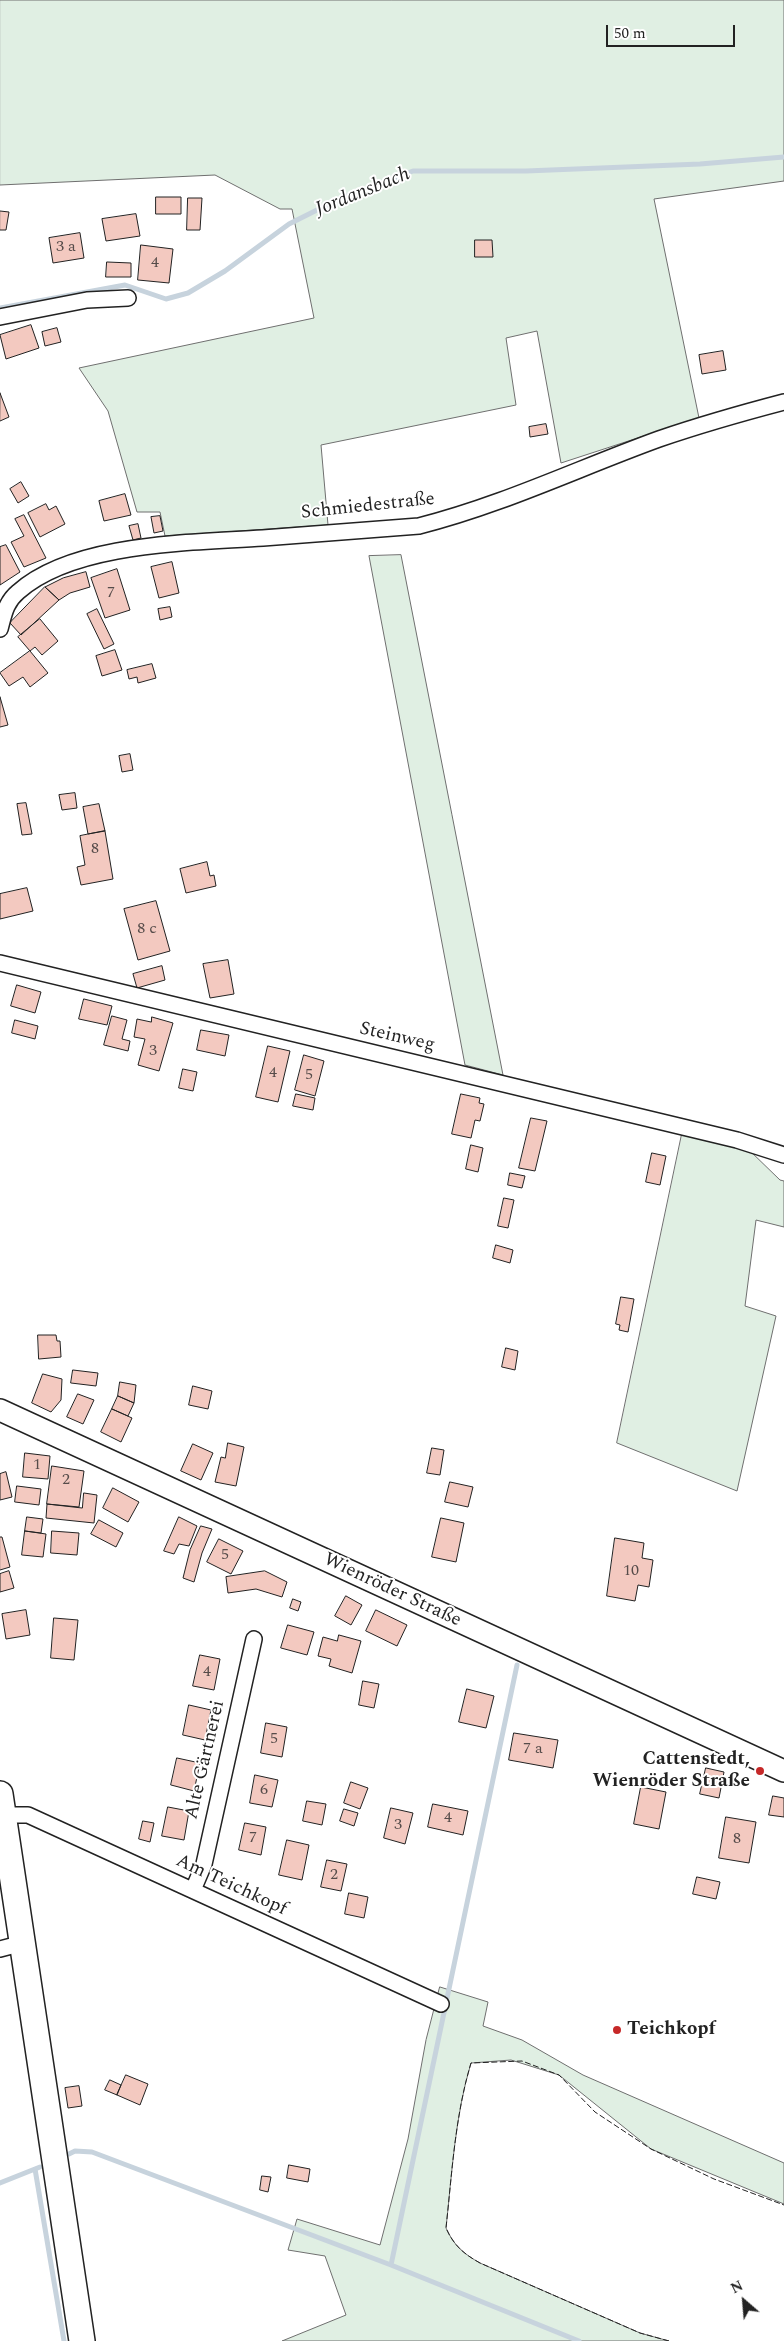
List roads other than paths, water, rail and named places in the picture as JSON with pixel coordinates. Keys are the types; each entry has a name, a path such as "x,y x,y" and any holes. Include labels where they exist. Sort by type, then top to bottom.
{"main road":[{"name":"Wienröder Straße","path":"0,1410 784,1771"},
{"path":"2,1805 12,1946 35,2023 82,2341"}],"street":[{"path":"0,317 86,300 128,298"},
{"name":"Schmiedestraße","path":"0,629 4,600 34,580 53,570 117,551 162,545 419,526 447,519 530,490 660,439 784,402"},
{"name":"Steinweg","path":"0,963 737,1140 784,1155"},
{"name":"Alte Gärtnerei","path":"193,1890 204,1864 254,1638"},
{"name":"Am Teichkopf","path":"2,1805 28,1815 440,2004"}],"waterway":[{"name":"Jordansbach","path":"0,308 125,285 166,299 188,293 225,271 289,224 341,198 413,171 526,171 700,164 784,157"},
{"path":"517,1665 391,2265 579,2341"},
{"path":"69,2154 75,2151 92,2152 391,2265"},
{"path":"0,2183 40,2167"},
{"path":"35,2169 64,2341"}],"place":[{"name":"Cattenstedt, Wienröder Straße","path":"760,1771"},
{"name":"Teichkopf","path":"617,2030"}]}
